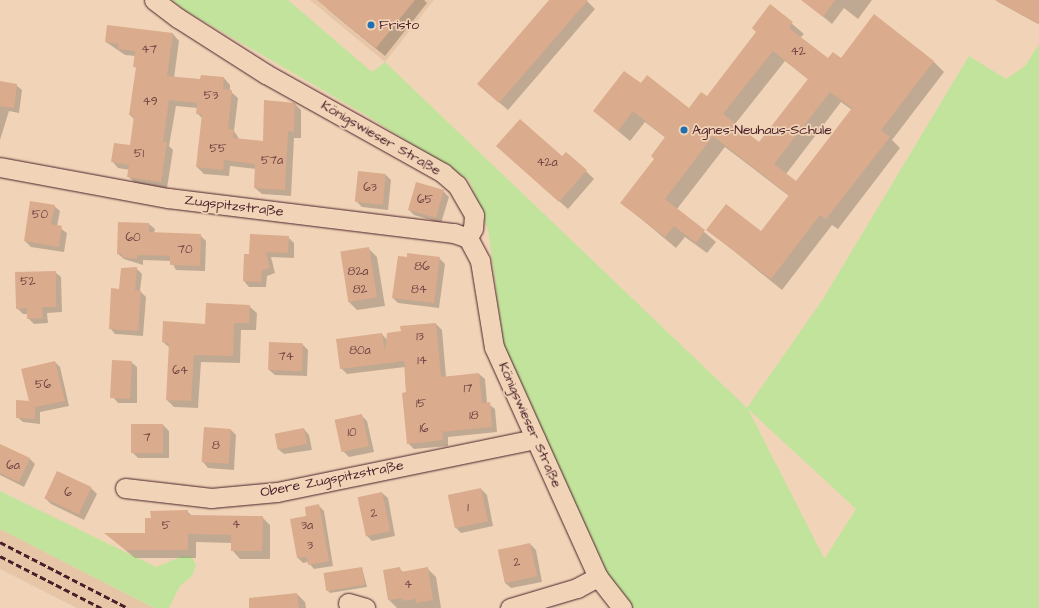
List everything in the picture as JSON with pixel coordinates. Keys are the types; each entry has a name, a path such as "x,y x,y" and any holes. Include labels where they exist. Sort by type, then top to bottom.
{"street":[{"name":"Königswieser Straße","path":"154,0 178,18 266,74 443,173 457,185 474,215 473,228 468,238 480,261 494,347 598,577 622,608"},
{"name":"Zugspitzstraße","path":"0,167 168,198 454,233 468,238"},
{"name":"Obere Zugspitzstraße","path":"125,488 211,498 277,492 536,439"},
{"path":"510,608 577,588 598,577"}],"shaded area":[{"name":"Fristo","path":"310,0 434,0 385,62"},
{"path":"0,529 154,608 77,608 0,569"}],"green space":[{"path":"172,0 288,0 372,72 385,62 747,408 823,299 969,56 1006,79 1025,66 1039,44 1039,608 632,608 608,580 504,346 488,230 469,180 364,114 186,11","holes":["748,409 856,509 824,558"]},
{"path":"0,491 156,567 183,556 192,557 196,565 192,576 180,586 169,608 154,608 0,529"}],"building":[{"name":"Fristo","path":"317,0 415,0 376,48"},
{"path":"549,0 588,0 499,103 477,84"},
{"path":"801,0 835,0 823,17"},
{"path":"995,0 1039,0 1039,24"},
{"path":"770,4 793,22 789,28 828,58 833,52 841,58 874,14 934,61 881,130 890,137 826,219 820,215 771,279 706,230 726,204 761,231 789,195 713,136 665,199 705,230 696,243 674,226 665,237 620,203 654,159 651,156 665,137 633,111 618,131 593,111 624,71 641,83 647,75 689,108 701,92 707,96 756,32 752,28","holes":["773,51 808,79 759,142 723,114","830,92 852,108 796,181 774,164"]},
{"path":"107,25 173,33 167,76 200,79 201,75 224,77 223,89 232,90 228,129 234,130 233,138 263,141 264,100 295,103 294,132 288,131 285,190 254,188 255,164 224,160 223,170 196,167 202,114 196,114 197,103 169,100 163,142 167,142 161,182 127,177 129,165 111,162 114,143 130,145 134,116 129,115 136,67 133,67 135,51 118,49 118,44 105,42"},
{"path":"0,81 17,84 14,108 0,106"},
{"path":"520,119 562,156 566,152 587,170 559,202 496,146"},
{"path":"358,171 386,174 383,205 355,202"},
{"path":"416,182 444,190 436,218 408,210"},
{"path":"30,201 55,205 51,224 62,226 59,247 24,241"},
{"path":"118,222 149,223 149,232 201,234 200,266 170,265 170,256 138,255 137,259 122,257 122,254 117,254"},
{"path":"250,234 289,236 288,253 266,252 270,268 262,270 261,282 243,281 244,254 249,254"},
{"path":"369,247 377,297 348,302 340,252"},
{"path":"407,253 440,257 434,303 392,298 398,256 407,257"},
{"path":"137,267 135,290 141,291 138,331 109,329 111,288 119,289 121,268"},
{"path":"56,271 56,307 42,307 43,318 27,319 27,308 16,309 15,272"},
{"path":"206,303 250,305 249,323 234,323 233,356 194,355 191,401 166,400 169,343 162,342 163,321 205,324"},
{"path":"436,323 441,377 479,373 482,403 490,402 492,427 442,432 443,440 407,444 402,393 406,392 404,361 340,369 336,339 382,333 385,351 387,333 401,331 400,326"},
{"path":"269,342 303,343 302,371 268,370"},
{"path":"112,360 132,361 130,399 110,398"},
{"path":"55,361 65,401 35,407 35,419 16,418 16,400 29,401 21,369"},
{"path":"362,414 369,446 341,452 335,420"},
{"path":"131,424 163,424 163,453 131,453"},
{"path":"204,427 231,429 228,464 202,462"},
{"path":"304,428 307,444 278,449 275,434"},
{"path":"0,444 30,458 19,482 0,473"},
{"path":"57,471 91,487 79,514 44,498"},
{"path":"481,488 488,521 455,528 448,495"},
{"path":"382,492 390,531 366,536 358,497"},
{"path":"319,504 329,561 308,565 307,557 297,558 290,519 306,516 305,507"},
{"path":"188,510 188,515 263,516 262,551 231,551 231,535 188,534 188,550 126,550 104,533 145,533 145,518 151,518 150,511"},
{"path":"530,543 537,576 505,583 498,550"},
{"path":"362,567 365,585 326,591 323,573"},
{"path":"400,567 401,572 428,567 433,600 416,603 416,599 403,601 403,598 388,600 383,570"},
{"path":"297,593 299,608 249,608 249,598"}],"railway":[{"path":"0,542 128,608"},
{"path":"0,556 101,608"}],"place":[{"name":"Fristo","path":"371,25"},
{"name":"Agnes-Neuhaus-Schule","path":"684,130"}]}
